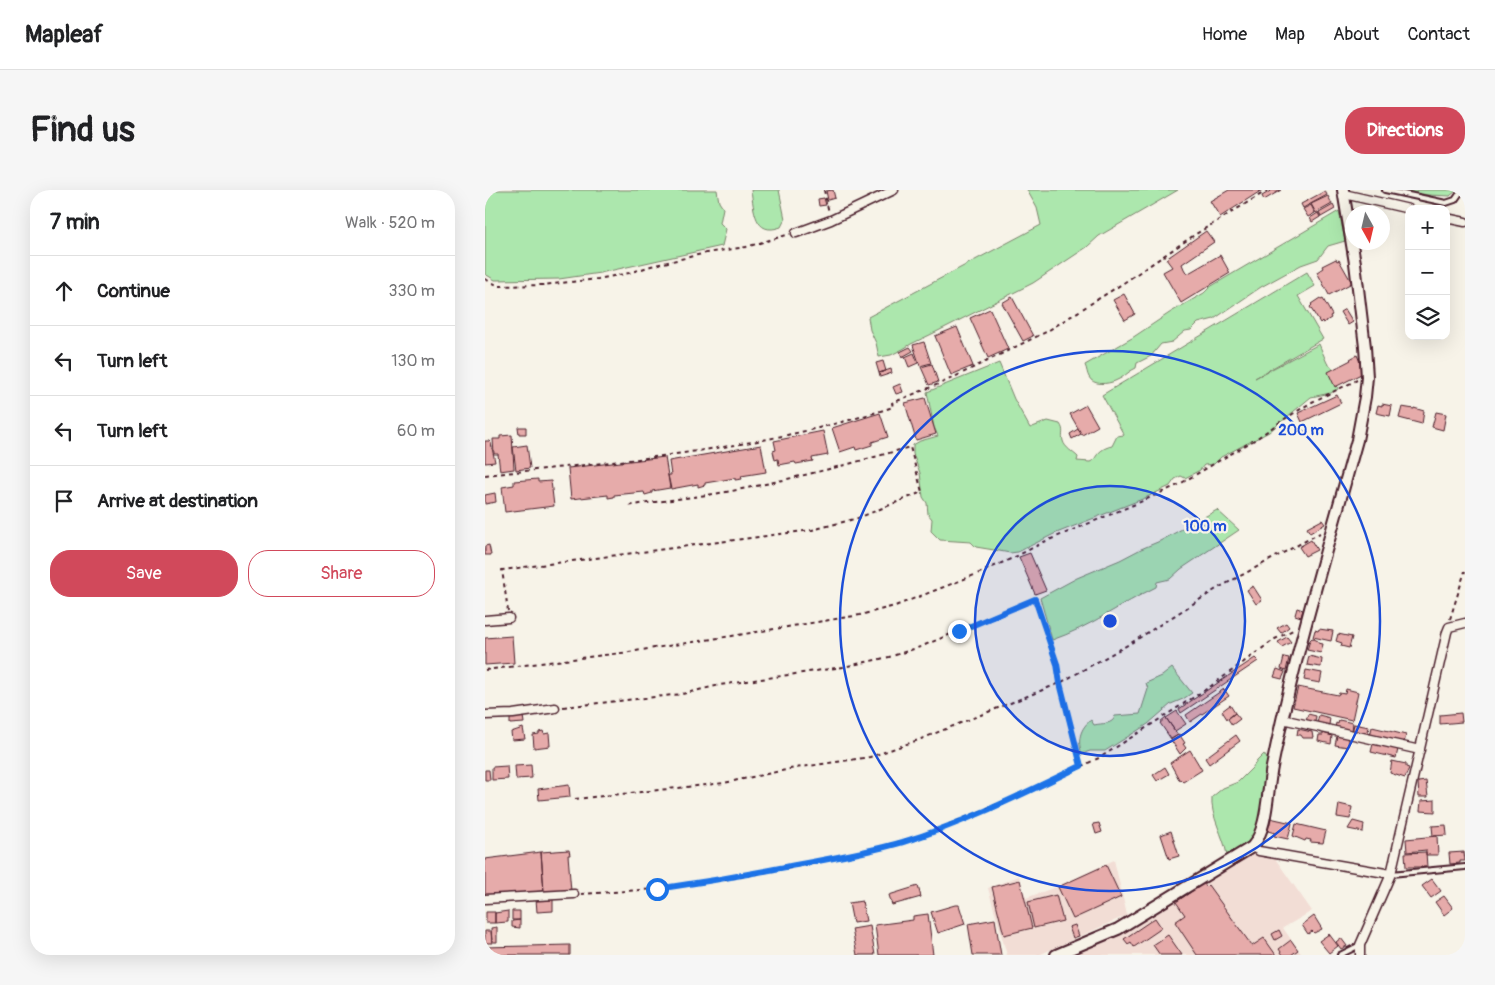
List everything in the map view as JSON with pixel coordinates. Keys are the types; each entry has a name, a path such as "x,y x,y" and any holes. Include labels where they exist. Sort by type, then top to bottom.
{"street":[{"path":"795,233 831,220 894,190"},
{"path":"1056,955 1118,929 1252,847 1261,834 1271,770 1282,719 1357,440 1367,377 1355,263 1344,192 1405,208"},
{"path":"1450,219 1465,222"},
{"path":"485,620 509,618"},
{"path":"1360,955 1360,945 1391,874 1449,628 1465,623"},
{"path":"485,715 513,714 555,708"},
{"path":"1282,719 1420,750"},
{"path":"1252,847 1259,850 1391,874"},
{"path":"485,899 574,894"}],"lane":[{"path":"1385,190 1446,203 1455,200 1462,190"},
{"path":"1391,874 1465,867"},
{"path":"1341,955 1360,945"}],"path":[{"path":"824,190 831,220"},
{"path":"485,476 611,463 718,449 829,427 893,407 893,403 946,381 1045,332 1122,284 1196,234 1268,190"},
{"path":"485,279 499,286 543,285 597,279 629,273 705,253 746,247 795,233"},
{"path":"485,670 629,652 739,635 895,606 977,574 1044,542 1178,485 1256,439 1312,402 1346,387"},
{"path":"509,618 501,570 812,530 858,518 922,492 910,447 772,483 626,506"},
{"path":"575,799 724,782 870,756 921,740 1060,683 1131,643 1218,588 1333,526"},
{"path":"1449,628 1449,622 1465,571"},
{"path":"555,708 682,694 720,685 843,667 889,657 920,647 1035,599 1057,664 1081,766"},
{"path":"574,894 599,894 703,883 827,860 903,842 1014,798 1101,757 1211,686 1275,639 1306,624"},
{"path":"1461,955 1465,952"}],"shaded area":[{"path":"1252,854 1274,857 1312,911 1283,928 1302,955 1068,955 1150,917 1208,879"},
{"path":"1114,860 1127,915 1039,955 1007,955 988,888 1019,876 1026,898 1056,887"}],"green space":[{"path":"485,190 717,190 719,202 723,208 720,223 726,229 722,246 600,273 559,279 495,280 485,274"},
{"path":"751,190 779,190 785,219 781,227 772,229 760,225 755,213"},
{"path":"1027,190 1178,190 1099,236 1087,247 1033,283 891,355 879,357 876,343 870,330 868,317 1041,225 1037,208"},
{"path":"1400,190 1457,190 1450,196 1428,195"},
{"path":"1339,211 1345,241 1328,246 1318,259 1301,265 1261,287 1214,319 1198,323 1191,330 1185,331 1172,342 1161,344 1151,356 1137,363 1136,368 1118,380 1101,383 1091,380 1085,365 1132,338 1204,293 1210,287"},
{"path":"1307,272 1315,286 1298,296 1323,339 1255,378 1319,344 1327,363 1334,369 1338,389 1331,393 1311,397 1269,432 1221,457 1214,464 1204,465 1200,470 1185,478 1181,476 1175,479 1170,486 1145,498 1054,534 1018,552 1010,553 976,547 971,542 940,540 931,531 932,519 928,514 927,503 923,497 920,473 913,454 913,445 938,436 934,427 927,392 999,363 1014,399 1030,428 1048,421 1060,424 1064,443 1078,457 1077,461 1090,462 1101,451 1112,446 1117,436 1124,435 1102,395"},
{"path":"1217,510 1239,530 1181,569 1170,579 1157,582 1156,587 1092,622 1052,640 1040,598 1077,578 1160,541"},
{"path":"1172,668 1192,693 1171,704 1148,724 1105,751 1090,751 1082,754 1080,740 1082,731 1087,723 1091,720 1094,725 1107,723 1112,721 1115,716 1140,714 1148,689 1146,683 1162,676"},
{"path":"1264,754 1268,760 1257,835 1244,848 1236,853 1227,855 1215,819 1212,797 1223,788 1238,782"}],"building":[{"path":"833,190 835,198 828,200 826,191"},
{"path":"1229,190 1262,190 1220,217 1210,201"},
{"path":"1272,190 1281,190 1264,200 1262,196"},
{"path":"1325,191 1327,195 1303,208 1301,204"},
{"path":"1328,196 1332,204 1316,213 1311,204"},
{"path":"824,198 826,205 819,206 818,199"},
{"path":"1311,205 1315,213 1308,217 1303,209"},
{"path":"1333,205 1335,209 1321,217 1319,213"},
{"path":"1318,213 1320,217 1312,222 1310,218"},
{"path":"1206,231 1214,242 1182,264 1184,269 1187,274 1220,255 1230,273 1181,303 1163,272 1172,267 1166,259"},
{"path":"1336,259 1337,261 1339,260 1352,283 1329,295 1317,272 1323,268 1322,266"},
{"path":"1124,294 1135,314 1125,320 1113,300"},
{"path":"1012,297 1033,336 1023,341 1002,303"},
{"path":"1320,298 1321,300 1323,299 1332,315 1330,316 1331,318 1323,323 1322,321 1320,323 1310,307 1311,304"},
{"path":"990,309 1008,349 988,358 970,318"},
{"path":"1345,309 1353,322 1348,325 1340,312"},
{"path":"957,327 973,366 951,375 935,336"},
{"path":"924,342 931,363 920,366 913,345"},
{"path":"910,347 913,351 902,357 900,352"},
{"path":"914,353 918,363 909,367 905,357"},
{"path":"1357,355 1361,374 1335,387 1328,372"},
{"path":"883,361 886,371 879,373 876,363"},
{"path":"932,364 938,382 929,385 921,367"},
{"path":"891,369 892,373 880,377 879,373"},
{"path":"900,384 903,392 896,394 893,387"},
{"path":"1337,395 1341,403 1302,422 1298,413"},
{"path":"925,398 936,434 916,440 905,403"},
{"path":"1382,404 1392,406 1390,416 1376,413 1378,405 1382,406"},
{"path":"1086,405 1098,426 1082,435 1070,414"},
{"path":"1402,407 1424,411 1422,424 1399,418"},
{"path":"1436,412 1446,414 1443,430 1432,427"},
{"path":"880,413 888,437 856,450 855,447 840,452 832,428"},
{"path":"518,427 526,427 526,434 519,434"},
{"path":"1078,429 1081,434 1072,439 1070,434"},
{"path":"823,431 828,455 812,458 813,461 796,464 795,462 779,465 778,459 775,460 773,451 776,450 774,441"},
{"path":"512,435 514,469 500,471 498,454 494,454 493,439"},
{"path":"485,441 491,443 495,462 485,463"},
{"path":"527,445 530,468 516,470 513,447"},
{"path":"761,445 766,472 741,476 742,479 735,480 735,478 705,483 705,485 698,487 698,484 671,489 668,475 671,475 669,461"},
{"path":"665,457 670,488 652,491 652,493 645,495 644,492 614,495 614,497 608,498 608,495 571,499 568,468"},
{"path":"538,479 538,482 551,481 554,506 505,512 502,487 514,485 514,481"},
{"path":"495,493 496,502 485,504 485,495"},
{"path":"1322,520 1325,524 1310,533 1307,528"},
{"path":"1311,540 1317,550 1305,556 1299,547"},
{"path":"489,545 491,555 485,555 485,546"},
{"path":"1030,553 1046,590 1035,594 1019,557"},
{"path":"1253,586 1262,600 1256,604 1247,590"},
{"path":"1297,608 1303,610 1301,617 1295,615"},
{"path":"1286,623 1289,627 1281,633 1277,628"},
{"path":"1319,629 1333,631 1331,641 1313,637 1315,630 1318,631"},
{"path":"1338,634 1352,637 1349,648 1341,646 1342,643 1336,641"},
{"path":"512,636 514,663 485,665 485,638"},
{"path":"1287,637 1291,642 1282,647 1278,642"},
{"path":"1312,638 1318,641 1318,643 1323,644 1321,653 1307,650"},
{"path":"1309,656 1322,659 1321,667 1307,665"},
{"path":"1284,657 1289,658 1286,671 1281,669"},
{"path":"1255,658 1258,661 1181,713 1179,709"},
{"path":"1277,669 1285,672 1282,679 1274,677"},
{"path":"1306,670 1322,673 1320,683 1304,680"},
{"path":"1298,687 1338,695 1339,693 1345,694 1346,689 1358,692 1352,720 1293,707"},
{"path":"1224,689 1229,696 1190,722 1186,715"},
{"path":"1230,705 1235,713 1227,719 1222,711"},
{"path":"1177,711 1186,724 1175,731 1166,718"},
{"path":"1235,713 1240,719 1232,725 1228,719"},
{"path":"1461,713 1462,722 1440,724 1440,715"},
{"path":"1308,714 1316,716 1315,722 1306,721"},
{"path":"1319,715 1330,718 1329,725 1317,723"},
{"path":"523,716 524,723 510,724 510,717"},
{"path":"1166,718 1178,735 1171,739 1160,723"},
{"path":"1339,720 1353,723 1352,731 1335,728"},
{"path":"1354,724 1369,727 1367,736 1352,733"},
{"path":"1372,727 1406,735 1404,743 1370,736"},
{"path":"523,728 525,739 512,740 511,732"},
{"path":"1298,729 1312,732 1313,738 1303,738 1301,735 1297,735"},
{"path":"543,731 544,734 549,733 550,746 534,748 533,735"},
{"path":"1323,733 1332,736 1331,744 1318,741 1319,735 1323,735"},
{"path":"1179,734 1186,748 1180,754 1171,740"},
{"path":"1236,735 1240,741 1209,764 1205,758"},
{"path":"1337,736 1349,738 1348,747 1335,745"},
{"path":"1373,744 1398,749 1396,758 1371,752"},
{"path":"1190,750 1202,770 1183,782 1180,781 1170,763"},
{"path":"1392,761 1406,764 1406,767 1409,768 1405,778 1390,773"},
{"path":"531,765 532,778 516,779 515,766"},
{"path":"507,766 508,779 492,780 492,767"},
{"path":"1165,767 1169,774 1157,781 1153,775"},
{"path":"485,770 489,770 490,780 485,780"},
{"path":"1426,781 1428,797 1419,797 1418,782"},
{"path":"569,785 570,797 539,800 538,789"},
{"path":"1435,800 1435,812 1420,811 1421,801"},
{"path":"1339,804 1352,807 1350,819 1337,817"},
{"path":"1270,818 1292,823 1288,839 1274,836 1275,833 1268,831"},
{"path":"1353,821 1364,824 1363,832 1348,829"},
{"path":"1099,823 1102,832 1096,834 1093,824"},
{"path":"1296,824 1326,831 1323,843 1310,842 1311,840 1306,839 1305,841 1293,836"},
{"path":"1446,825 1447,835 1433,836 1432,826"},
{"path":"1171,831 1179,856 1169,859 1161,835"},
{"path":"1437,836 1438,855 1426,855 1426,850 1407,852 1406,839"},
{"path":"569,850 571,891 544,893 541,852"},
{"path":"541,852 544,891 485,895 485,859"},
{"path":"1426,852 1427,867 1406,867 1405,853"},
{"path":"1464,852 1465,861 1450,864 1449,853"},
{"path":"1106,865 1121,897 1073,919 1058,887"},
{"path":"1432,879 1441,891 1431,898 1422,886"},
{"path":"1020,880 1032,928 1004,935 992,887"},
{"path":"1204,883 1206,887 1208,885 1252,946 1264,938 1276,955 1197,955 1175,922 1185,915 1176,902"},
{"path":"918,886 921,897 892,905 889,895"},
{"path":"1056,895 1063,921 1034,928 1028,902"},
{"path":"1444,896 1453,908 1444,915 1435,902"},
{"path":"553,898 553,911 537,912 536,899"},
{"path":"862,901 866,921 853,923 849,903"},
{"path":"959,905 965,924 938,933 931,912"},
{"path":"508,911 508,922 495,923 495,913"},
{"path":"512,911 520,911 520,920 512,920"},
{"path":"486,912 495,912 495,923 486,923"},
{"path":"928,914 933,955 879,955 875,925 913,920 913,916"},
{"path":"1314,916 1322,929 1308,934 1302,925"},
{"path":"1155,918 1161,927 1159,930 1134,947 1131,942 1128,944 1124,939"},
{"path":"995,919 1001,955 973,955 968,924"},
{"path":"520,920 520,928 512,927 512,921"},
{"path":"1075,925 1079,936 1073,938 1069,927"},
{"path":"870,926 875,955 857,955 852,929"},
{"path":"497,927 497,942 492,942 491,928"},
{"path":"1279,930 1282,936 1275,940 1272,934"},
{"path":"485,931 491,931 492,943 485,943"},
{"path":"1329,934 1338,946 1329,953 1319,941"},
{"path":"1168,935 1182,955 1160,955 1153,945"},
{"path":"1341,938 1347,946 1341,949 1336,942"},
{"path":"1291,940 1298,950 1291,955 1283,955 1279,949"},
{"path":"570,945 570,955 485,955 485,947"}],"route":[{"path":"657,889 744,876 827,860 903,842 1014,798 1081,766 1057,664 1035,599 959,631"}]}
